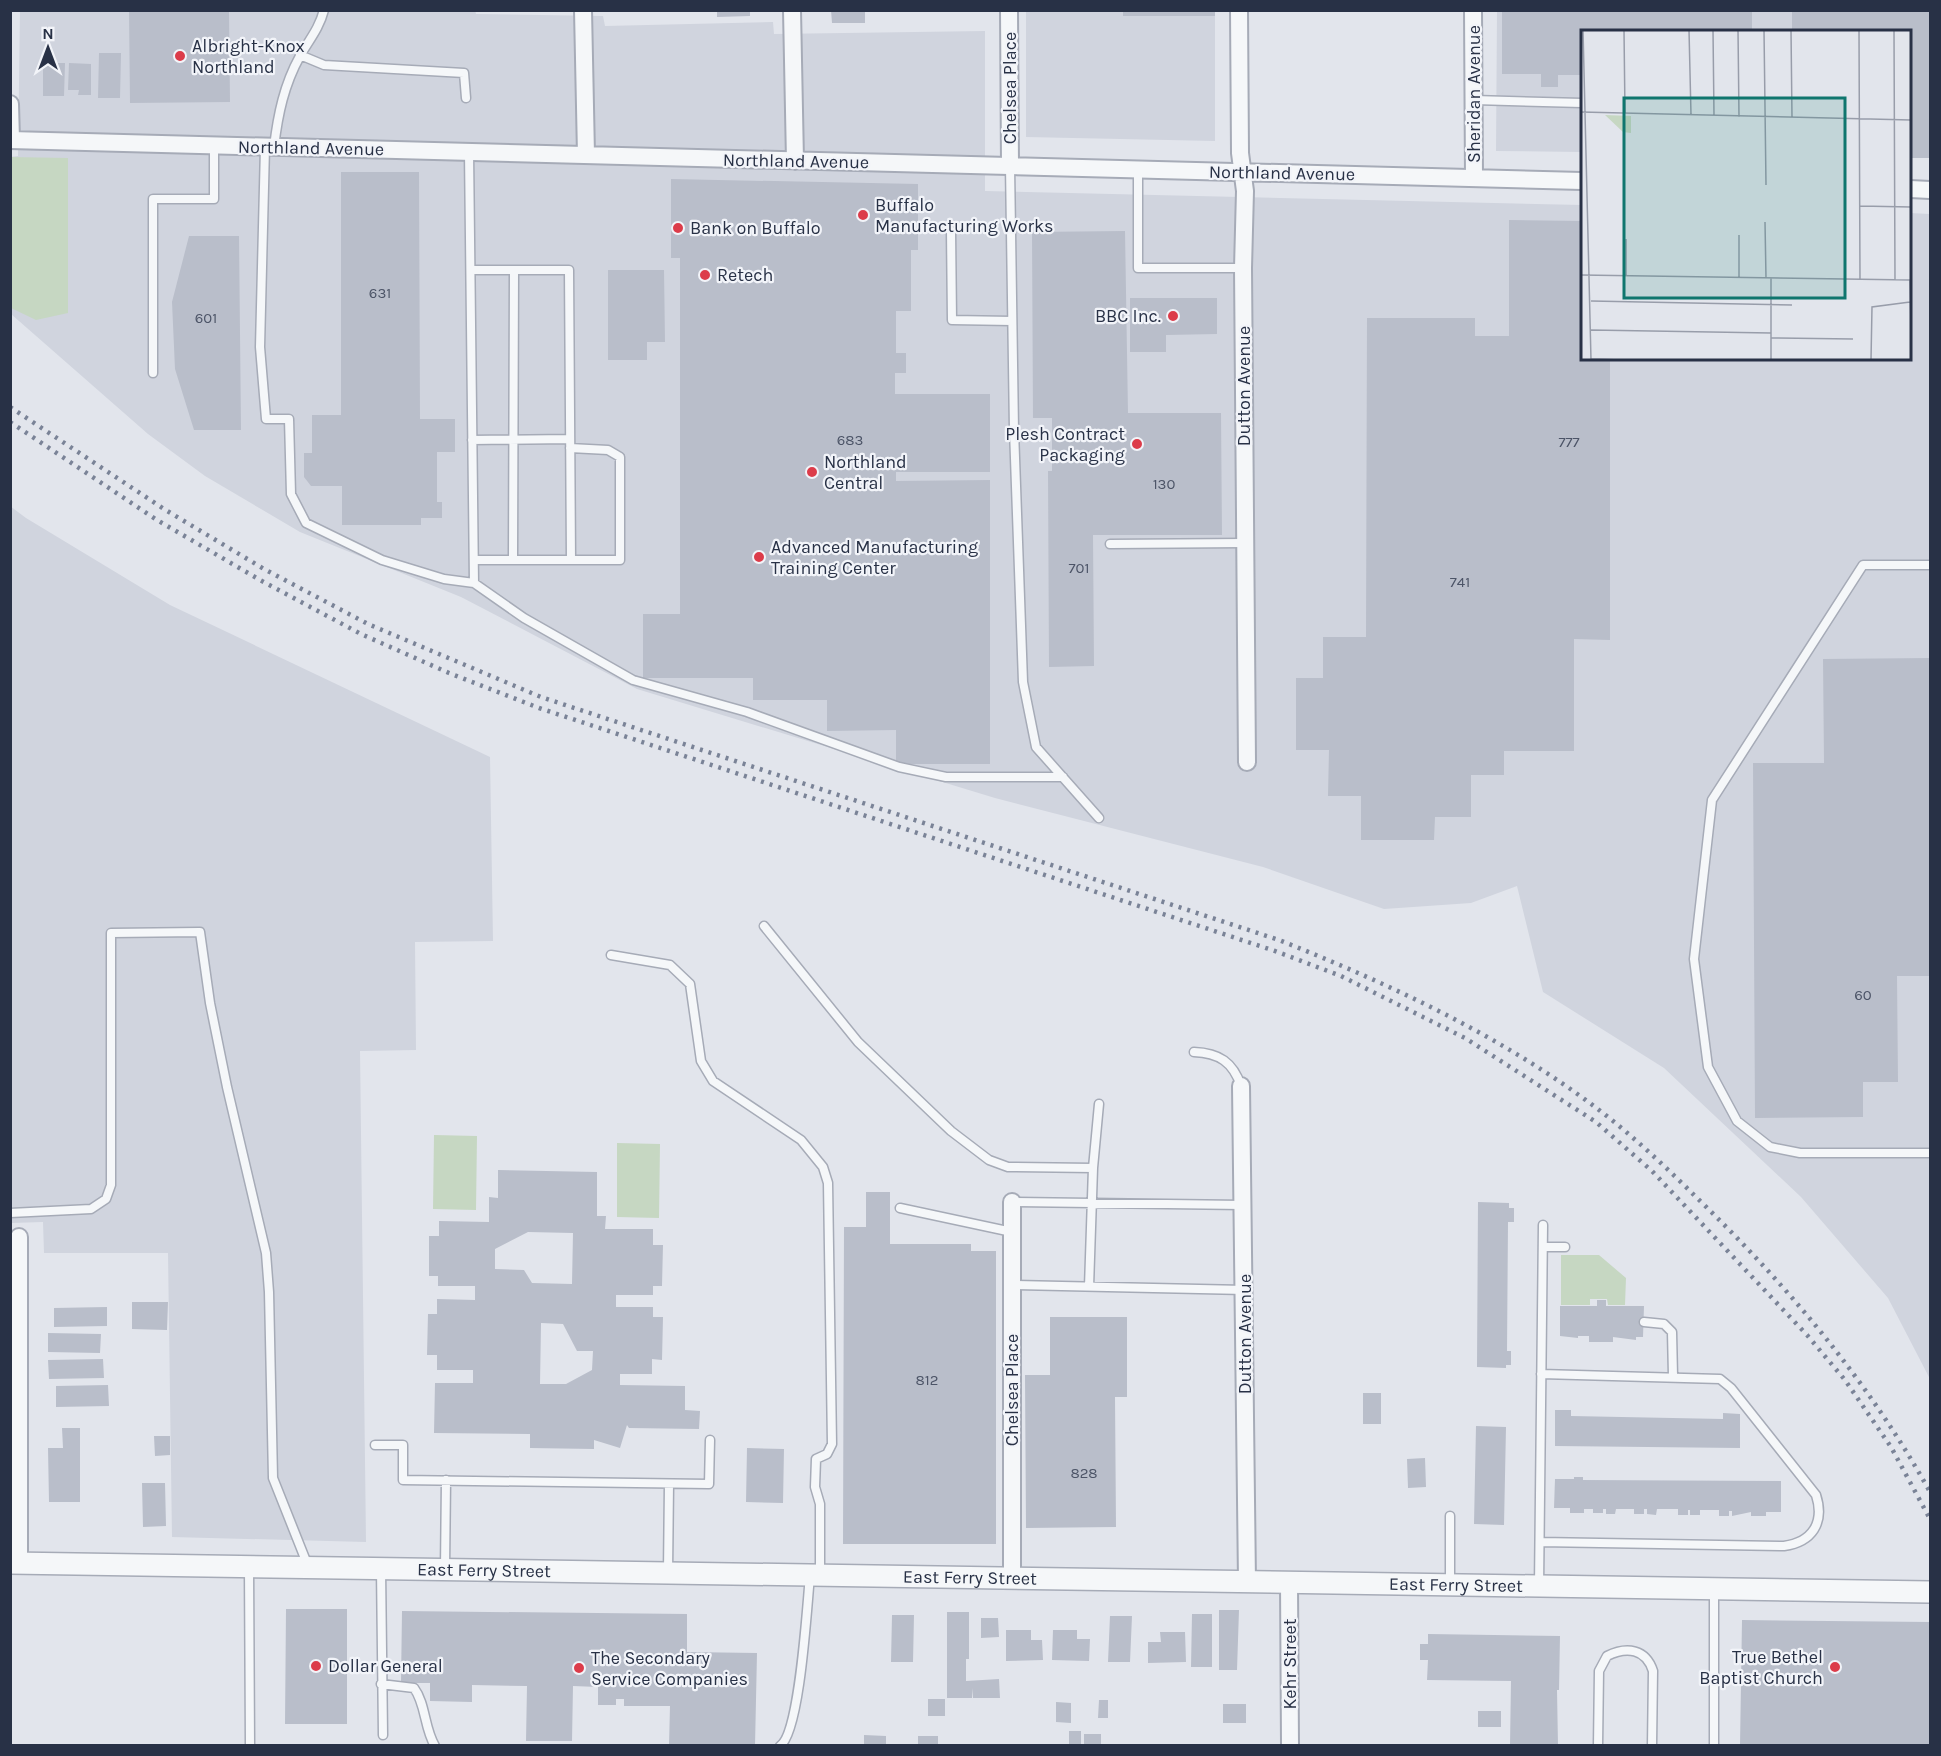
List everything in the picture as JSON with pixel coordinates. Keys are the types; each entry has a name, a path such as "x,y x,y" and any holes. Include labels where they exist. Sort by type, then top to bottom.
{"street":[{"path":"584,10 586,155"},
{"path":"792,10 795,161"},
{"name":"Chelsea Place","path":"1009,10 1010,166"},
{"name":"Dutton Avenue","path":"1239,10 1240,153 1243,172 1247,762"},
{"name":"Sheridan Avenue","path":"1473,10 1474,178"},
{"path":"10,104 11,140"},
{"name":"Northland Avenue","path":"11,140 1581,181"},
{"path":"1911,189 1930,190"},
{"name":"Dutton Avenue","path":"1241,1086 1247,1582"},
{"name":"Chelsea Place","path":"1012,1202 1012,1579"},
{"path":"15,1563 19,1237"},
{"name":"East Ferry Street","path":"15,1563 1930,1592"},
{"name":"Kehr Street","path":"1289,1583 1290,1746"}],"lane":[{"path":"324,10 320,27 300,56 279,107 269,147 260,347 266,419 289,419 291,494 306,523 382,560 444,579 474,583 524,618 633,680 747,712 899,767 946,777 1063,777"},
{"path":"300,56 324,65 464,74 466,98"},
{"path":"1474,100 1581,103"},
{"path":"153,373 153,198 214,198 214,146"},
{"path":"469,152 474,583"},
{"path":"1010,166 1018,598 1023,682 1036,747 1099,818"},
{"path":"1138,169 1138,268 1243,268"},
{"path":"951,231 952,320 1012,321"},
{"path":"471,270 569,270 571,560"},
{"path":"513,560 514,270"},
{"path":"472,440 514,439 570,443 608,450 620,457 620,560 474,560"},
{"path":"1110,544 1245,543"},
{"path":"1930,565 1863,565 1712,800 1694,959 1708,1067 1737,1122 1770,1147 1800,1153 1930,1153"},
{"path":"765,926 858,1042 951,1131 989,1160 1008,1167 1093,1168"},
{"path":"10,1213 91,1209 106,1199 111,1185 111,933 200,932 210,1003 227,1087 266,1253 270,1292 273,1478 309,1568"},
{"path":"611,955 670,965 690,984 701,1061 712,1081 801,1140 823,1167 828,1183 832,1444 827,1454 816,1459 815,1487 820,1504 815,1576 795,1716 786,1742 780,1746"},
{"path":"1194,1052 1210,1053 1225,1059 1236,1070 1241,1086"},
{"path":"1089,1287 1090,1203 1099,1104"},
{"path":"1012,1202 1244,1205"},
{"path":"900,1208 1012,1232"},
{"path":"1539,1586 1543,1225"},
{"path":"1543,1247 1565,1247"},
{"path":"1012,1286 1245,1290"},
{"path":"1644,1322 1664,1324 1672,1332 1673,1376"},
{"path":"1539,1542 1797,1545 1815,1531 1820,1519 1816,1495 1731,1388 1720,1379 1541,1374"},
{"path":"375,1445 403,1445 403,1480 710,1484 710,1440"},
{"path":"445,1569 446,1480"},
{"path":"668,1572 669,1484"},
{"path":"1450,1516 1450,1585"},
{"path":"249,1567 250,1746"},
{"path":"381,1569 383,1735"},
{"path":"1714,1590 1714,1746"},
{"path":"1598,1746 1599,1671 1607,1656 1627,1650 1639,1652 1649,1660 1653,1671 1652,1746"},
{"path":"381,1684 414,1688 418,1693 428,1735 435,1746"}],"shaded area":[{"path":"475,10 476,14 603,16 605,26 773,22 774,34 985,31 985,191 1581,205 1581,360 1911,360 1911,213 1930,214 1930,1379 1888,1298 1801,1197 1664,1068 1543,992 1517,886 1471,903 1384,909 1263,867 995,798 637,689 461,597 300,532 205,476 148,434 11,314 10,157 18,156 20,11"},
{"path":"1026,11 1215,11 1215,141 1026,137"},
{"path":"1497,11 1930,11 1930,158 1911,158 1911,30 1581,30 1581,152 1496,151"},
{"path":"10,506 170,605 490,757 493,941 415,942 416,1050 360,1051 366,1542 172,1537 168,1253 44,1253 43,1222 11,1223"}],"green space":[{"path":"10,157 68,158 68,313 36,320 11,308"},
{"path":"434,1135 477,1136 476,1210 433,1209"},
{"path":"617,1143 660,1144 659,1218 617,1217"},
{"path":"1561,1255 1599,1255 1626,1278 1625,1305 1608,1305 1607,1299 1590,1299 1590,1305 1561,1305"}],"building":[{"name":"Albright-Knox Northland","path":"129,10 229,10 230,102 130,103"},
{"path":"717,10 750,10 750,16 717,17"},
{"path":"831,10 865,10 865,23 832,23"},
{"path":"1123,10 1215,10 1215,16 1123,16"},
{"path":"1502,10 1752,10 1752,30 1581,30 1581,75 1558,75 1558,87 1541,87 1541,74 1502,74"},
{"path":"1792,10 1930,10 1930,158 1911,158 1911,30 1792,30"},
{"path":"99,53 121,53 120,98 98,98"},
{"path":"43,63 65,63 64,96 43,96"},
{"path":"69,63 91,64 91,95 78,95 79,90 68,90"},
{"path":"341,172 419,172 420,419 455,419 455,452 437,452 437,502 442,502 442,518 421,518 421,525 342,525 342,486 311,486 304,477 304,453 312,453 312,415 341,415"},
{"name":"Northland Central","path":"671,179 918,184 918,250 911,250 911,311 896,311 896,353 906,353 906,373 895,373 895,394 990,394 990,472 896,472 896,481 990,480 990,764 896,764 896,730 827,731 827,700 753,700 753,678 643,678 643,614 680,614 680,258 671,258"},
{"path":"1509,220 1581,221 1581,360 1610,360 1610,640 1574,639 1574,751 1504,751 1504,775 1471,775 1471,817 1435,817 1434,840 1361,840 1361,796 1328,796 1329,750 1296,750 1296,678 1323,678 1323,637 1366,637 1367,318 1475,318 1475,336 1509,336"},
{"name":"Plesh Contract Packaging","path":"1125,231 1128,413 1221,413 1222,535 1093,535 1094,666 1049,667 1048,471 1052,471 1052,418 1033,418 1032,232"},
{"path":"189,236 239,236 241,430 194,430 175,369 172,302"},
{"path":"608,270 664,270 665,342 647,342 647,360 608,360"},
{"name":"BBC Inc.","path":"1130,298 1217,298 1217,334 1166,335 1166,352 1130,352"},
{"path":"1930,658 1930,976 1897,976 1898,1082 1863,1082 1863,1117 1755,1118 1753,763 1824,763 1823,659"},
{"path":"498,1170 597,1172 597,1216 606,1216 605,1229 653,1229 653,1245 663,1245 662,1286 653,1286 653,1295 616,1295 616,1307 653,1307 653,1317 663,1317 662,1360 652,1359 652,1374 620,1374 620,1385 685,1386 685,1410 700,1411 699,1429 629,1428 627,1425 620,1448 594,1440 594,1449 530,1448 530,1434 434,1433 435,1383 473,1383 473,1370 437,1370 437,1355 427,1355 428,1314 437,1314 437,1299 475,1300 475,1286 438,1286 438,1276 429,1276 429,1236 439,1236 439,1221 489,1222 489,1197 498,1198","holes":["528,1232 573,1233 572,1284 532,1283 524,1270 495,1269 495,1249","541,1323 563,1324 577,1351 593,1351 592,1370 566,1384 540,1384"]},
{"path":"866,1192 890,1192 890,1244 971,1244 971,1251 996,1251 996,1544 843,1544 844,1227 866,1227"},
{"path":"1478,1202 1509,1203 1509,1208 1514,1208 1514,1222 1508,1222 1507,1351 1511,1351 1511,1365 1506,1365 1506,1368 1477,1367"},
{"path":"1597,1300 1606,1300 1606,1306 1644,1306 1643,1337 1636,1337 1636,1340 1613,1337 1613,1342 1589,1342 1589,1336 1578,1336 1578,1338 1560,1336 1560,1306 1597,1306"},
{"path":"132,1302 168,1302 167,1330 132,1329"},
{"path":"107,1307 107,1326 54,1327 54,1308"},
{"path":"1050,1317 1127,1317 1127,1397 1115,1397 1116,1527 1026,1528 1025,1375 1050,1375"},
{"path":"48,1333 101,1334 100,1353 48,1352"},
{"path":"103,1359 104,1378 49,1379 48,1360"},
{"path":"108,1385 109,1406 56,1407 56,1386"},
{"path":"1363,1393 1381,1393 1381,1424 1363,1424"},
{"path":"1555,1410 1571,1410 1571,1416 1723,1419 1723,1413 1740,1414 1740,1448 1555,1446"},
{"path":"1476,1426 1506,1427 1504,1525 1474,1524"},
{"path":"62,1428 80,1428 80,1502 49,1502 48,1448 63,1448"},
{"path":"154,1436 170,1436 170,1455 155,1456"},
{"path":"747,1448 784,1449 783,1503 746,1502"},
{"path":"1425,1458 1426,1487 1408,1488 1407,1459"},
{"path":"1574,1477 1583,1477 1583,1480 1781,1481 1781,1512 1766,1512 1766,1516 1751,1516 1751,1512 1732,1516 1732,1511 1729,1511 1729,1516 1719,1516 1719,1510 1700,1510 1700,1515 1690,1515 1690,1510 1688,1510 1688,1515 1678,1515 1678,1509 1657,1509 1656,1515 1647,1514 1647,1509 1644,1509 1644,1514 1634,1514 1634,1509 1616,1509 1615,1514 1606,1514 1606,1509 1603,1509 1603,1513 1593,1513 1593,1509 1584,1509 1584,1513 1570,1513 1570,1508 1554,1508 1555,1479 1574,1479"},
{"path":"142,1483 165,1483 166,1526 143,1527"},
{"name":"Dollar General","path":"286,1609 347,1609 347,1724 285,1724"},
{"path":"1219,1610 1239,1610 1237,1670 1219,1670"},
{"name":"The Secondary Service Companies","path":"402,1611 687,1614 687,1652 757,1653 755,1746 669,1746 670,1706 624,1706 624,1699 616,1699 616,1705 598,1705 598,1687 573,1686 572,1741 526,1741 527,1686 472,1685 472,1702 430,1701 430,1683 401,1683"},
{"path":"947,1612 969,1612 969,1659 966,1659 966,1681 999,1679 1000,1698 973,1698 973,1688 972,1698 947,1698"},
{"path":"1192,1614 1212,1614 1212,1667 1191,1667"},
{"path":"892,1615 914,1615 913,1662 891,1662"},
{"path":"1110,1616 1132,1616 1130,1662 1108,1662"},
{"path":"981,1618 998,1618 999,1637 981,1638"},
{"path":"1742,1620 1930,1622 1930,1746 1740,1746"},
{"path":"1006,1630 1031,1630 1031,1640 1042,1640 1043,1660 1006,1661"},
{"path":"1053,1630 1077,1630 1077,1639 1090,1639 1089,1661 1052,1660"},
{"path":"1160,1632 1185,1632 1186,1662 1148,1663 1148,1642 1161,1642"},
{"path":"1428,1634 1560,1636 1559,1690 1557,1690 1558,1746 1510,1746 1511,1681 1427,1680 1428,1660 1420,1660 1420,1644 1428,1644"},
{"path":"928,1699 945,1699 945,1716 928,1716"},
{"path":"1099,1700 1108,1700 1108,1718 1098,1718"},
{"path":"1056,1702 1071,1703 1071,1723 1056,1722"},
{"path":"1223,1704 1246,1704 1246,1723 1223,1723"},
{"path":"1478,1711 1501,1711 1501,1727 1478,1727"},
{"path":"1069,1731 1081,1731 1081,1746 1069,1746"},
{"path":"1084,1734 1101,1734 1101,1746 1084,1746"},
{"path":"864,1735 886,1736 886,1746 864,1746"},
{"path":"918,1736 938,1736 938,1746 918,1746"}],"railway":[{"path":"10,407 164,509 264,569 368,624 541,697 1279,940 1364,975 1488,1037 1566,1086 1603,1113 1663,1165 1730,1231 1763,1265 1824,1336 1881,1412 1930,1492"},
{"path":"10,422 157,520 260,580 361,634 449,673 539,708 1275,951 1341,976 1465,1038 1596,1122 1652,1171 1807,1335 1845,1380 1891,1447 1930,1519"}],"place":[{"name":"Albright-Knox Northland","path":"180,56"},
{"name":"Buffalo Manufacturing Works","path":"863,215"},
{"name":"Bank on Buffalo","path":"678,228"},
{"name":"Retech","path":"705,275"},
{"name":"BBC Inc.","path":"1173,316"},
{"name":"Plesh Contract Packaging","path":"1137,444"},
{"name":"Northland Central","path":"812,472"},
{"name":"Advanced Manufacturing Training Center","path":"759,557"},
{"name":"Dollar General","path":"316,1666"},
{"name":"True Bethel Baptist Church","path":"1835,1667"},
{"name":"The Secondary Service Companies","path":"579,1668"}]}
